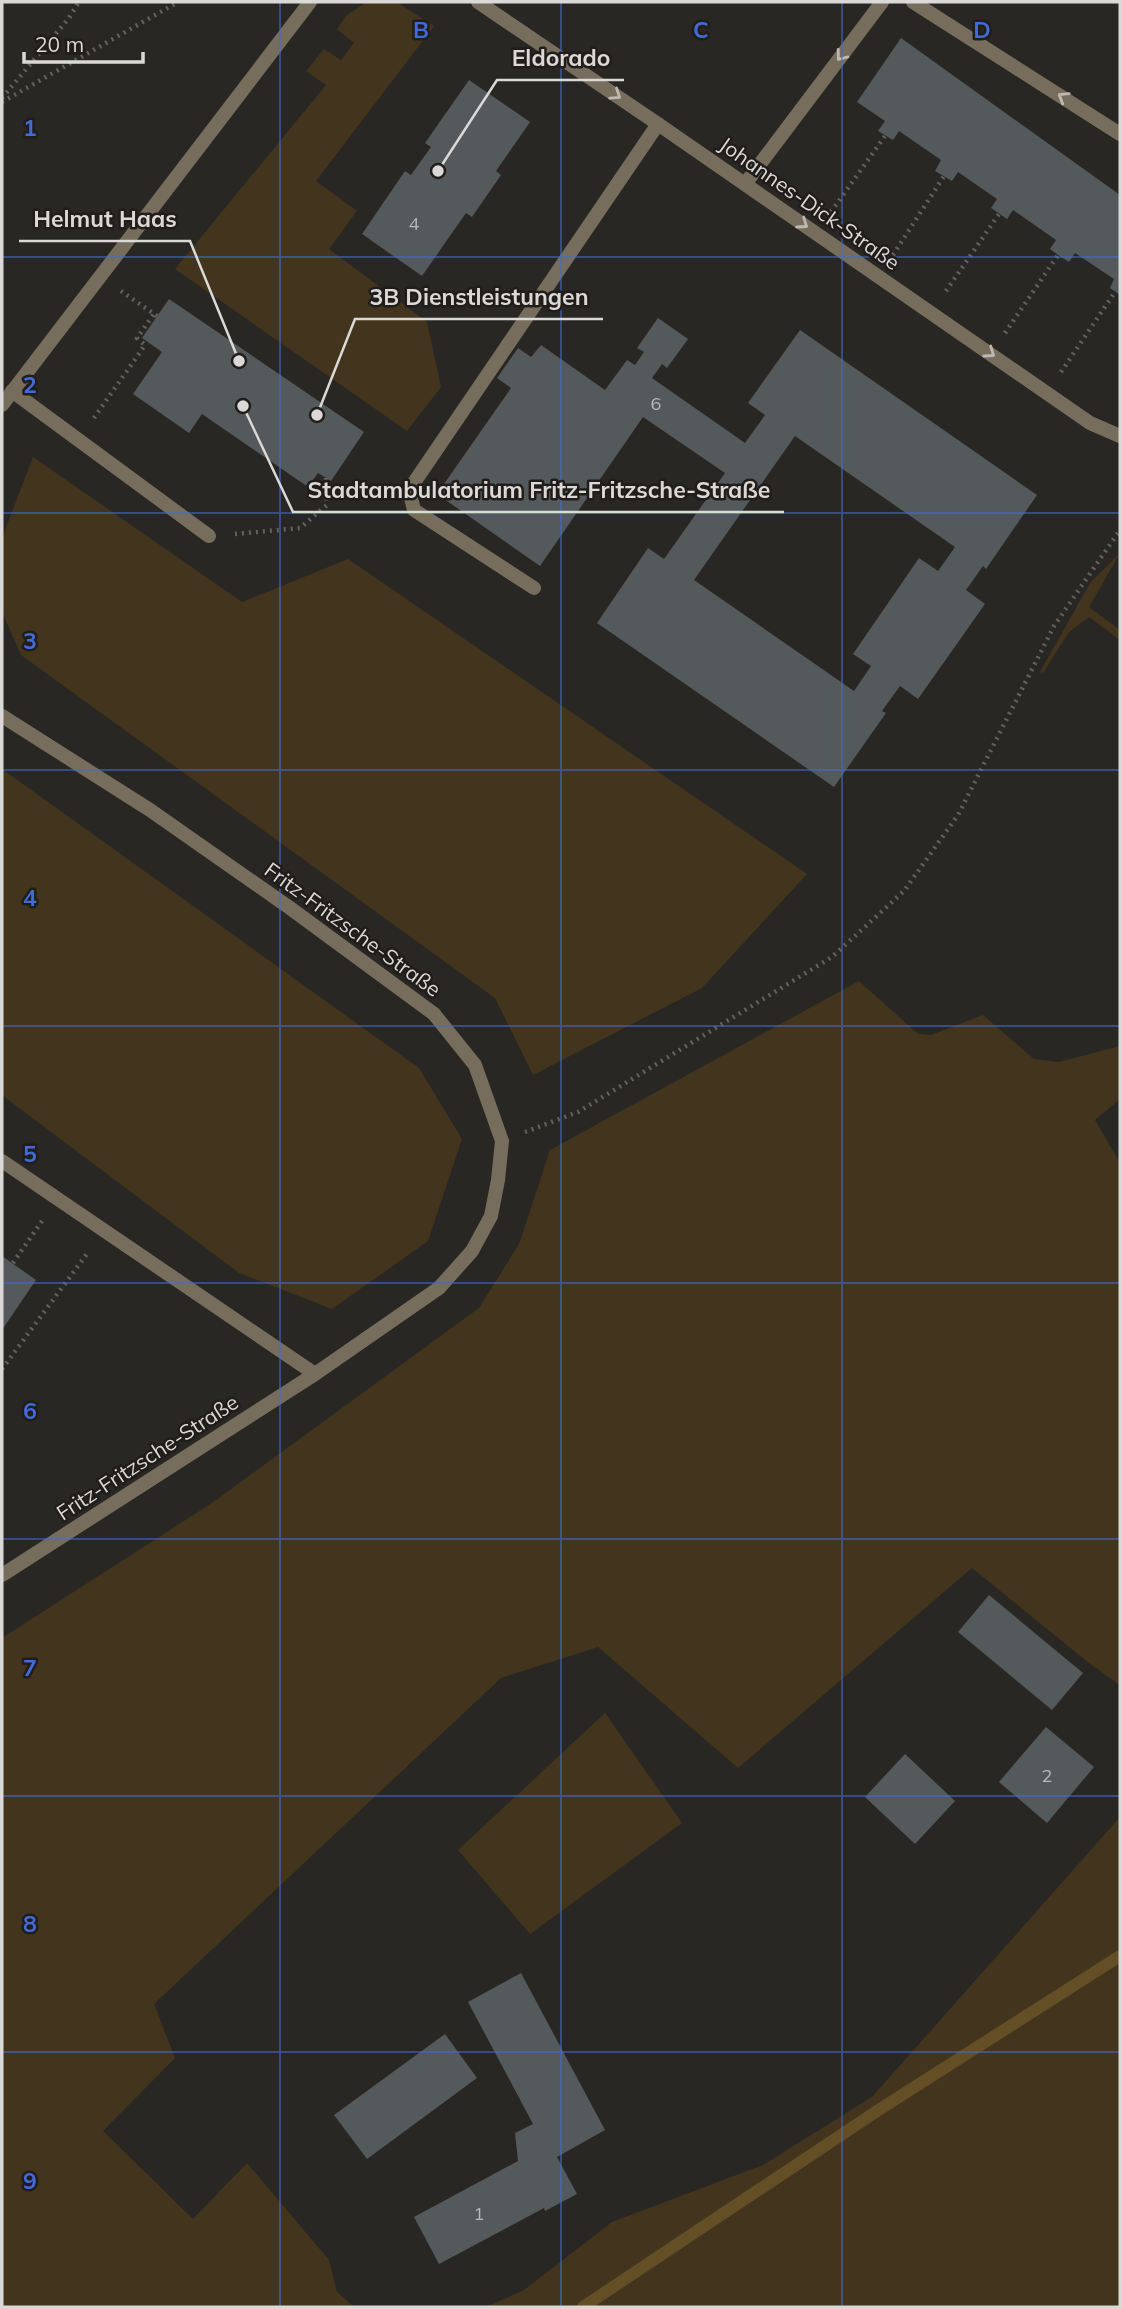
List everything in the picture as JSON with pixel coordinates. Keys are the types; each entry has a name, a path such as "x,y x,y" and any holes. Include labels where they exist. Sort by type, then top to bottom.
{"street":[{"path":"2,405 310,2"},
{"name":"Johannes-Dick-Straße","path":"478,2 1090,423 1120,436"},
{"path":"746,184 882,2"},
{"path":"913,2 1120,134"},
{"path":"534,588 414,510 409,490 658,124"},
{"path":"12,391 209,536"},
{"name":"Fritz-Fritzsche-Straße","path":"2,716 172,825 434,1014 475,1065 502,1140 491,1216 472,1251 439,1288 315,1374 2,1576"},
{"path":"2,1161 315,1374"}],"path":[{"path":"2,100 79,2"},
{"path":"2,100 178,2"},
{"path":"816,233 885,135"},
{"path":"878,276 944,176"},
{"path":"931,313 999,214"},
{"path":"991,354 1058,256"},
{"path":"1047,393 1115,292"},
{"path":"78,440 145,345 137,338 156,315 147,309"},
{"path":"209,536 300,528 327,505 326,478"},
{"path":"502,1140 578,1112 832,957 904,891 958,815 1054,626 1120,530"},
{"path":"13,1263 58,1198"},
{"path":"2,1368 105,1230"}],"shaded area":[{"path":"366,2 398,3 434,26 316,181 357,211 329,249 427,322 441,387 407,431 175,269 326,85 306,71 324,49 341,60 354,43 337,29 346,16"},
{"path":"33,457 242,602 348,559 807,874 702,988 533,1075 495,998 21,655 2,612 2,538"},
{"path":"1120,553 1089,607 1120,630 1120,640 1089,617 1069,632 1043,673 1040,672 1090,583"},
{"path":"2,769 419,1068 462,1139 428,1241 332,1309 239,1273 2,1095"},
{"path":"859,981 918,1034 931,1035 983,1015 1034,1059 1059,1062 1120,1046 1120,1099 1095,1120 1120,1163 1120,1685 972,1568 738,1768 598,1647 501,1678 154,2004 175,2058 103,2131 193,2219 247,2163 329,2260 337,2292 354,2307 2,2307 2,1638 212,1503 479,1308 519,1244 550,1150"},
{"path":"605,1713 682,1823 530,1934 458,1850"},
{"path":"1120,1817 1120,2307 486,2307 524,2290 612,2222 763,2165 872,2097"}],"building":[{"path":"901,38 1120,195 1120,295 1110,288 1114,279 1075,253 1069,262 1058,255 1050,249 1056,240 1013,210 1007,219 991,208 997,199 958,172 952,181 935,171 941,160 899,131 893,140 878,131 885,121 857,102"},
{"path":"469,80 530,122 496,171 501,175 472,217 466,213 422,276 362,234 405,171 411,175 431,147 425,143"},
{"path":"169,299 364,432 331,481 318,473 308,487 202,414 189,433 133,394 162,352 142,338"},
{"path":"658,318 688,339 667,368 662,364 652,378 745,443 765,415 748,403 800,330 1037,495 986,569 983,566 966,590 985,604 918,699 900,686 882,711 886,713 834,787 597,623 648,548 664,559 725,473 643,417 540,566 437,494 511,388 497,378 518,348 531,357 541,345 605,390 627,360 635,365 644,352 637,348","holes":["795,436 955,547 938,571 919,558 853,654 871,666 854,691 694,580"]},
{"path":"2,1256 36,1280 2,1330"},
{"path":"989,1595 1083,1673 1052,1710 958,1632"},
{"path":"1046,1727 1094,1767 1047,1823 999,1782"},
{"path":"905,1754 955,1801 915,1844 865,1797"},
{"path":"521,1973 605,2130 557,2157 577,2194 545,2211 544,2208 439,2264 414,2217 518,2161 515,2133 533,2124 468,2002"},
{"path":"445,2034 477,2078 367,2159 334,2115"}],"waterway":[{"path":"583,2307 877,2111 1120,1956"}],"place":[{"name":"Eldorado","path":"438,171"},
{"name":"Helmut Haas","path":"239,361"},
{"name":"Stadtambulatorium Fritz-Fritzsche-Straße","path":"243,406"},
{"name":"3B Dienstleistungen","path":"317,415"}]}
